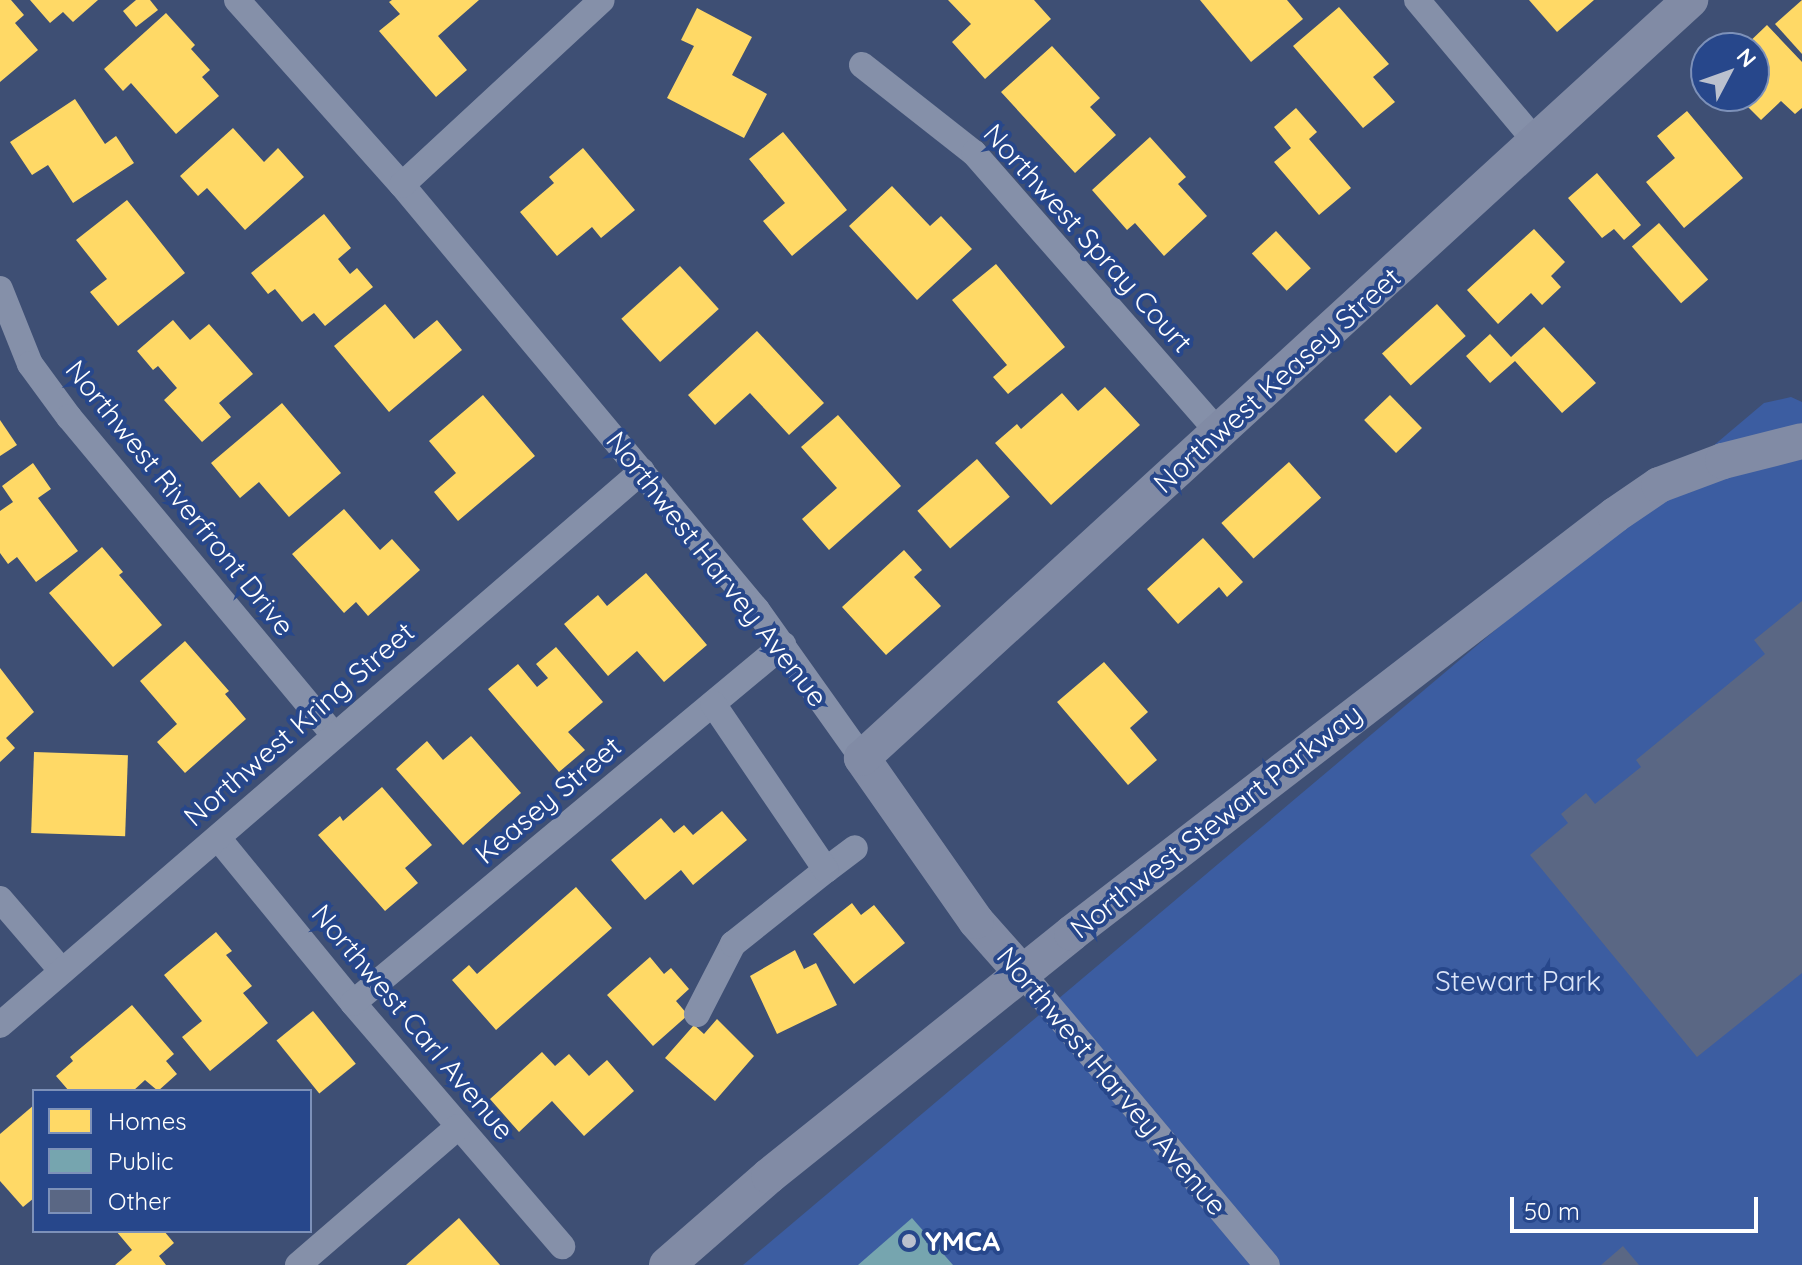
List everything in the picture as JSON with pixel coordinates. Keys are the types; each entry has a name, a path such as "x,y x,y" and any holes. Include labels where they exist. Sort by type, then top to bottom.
{"main road":[{"name":"Northwest Keasey Street","path":"862,758 1690,0"},
{"name":"Northwest Stewart Parkway","path":"667,1265 769,1176 1022,973 1615,515 1659,485 1723,461 1802,441"},
{"name":"Northwest Harvey Avenue","path":"862,758 976,921 1022,973"}],"street":[{"name":"Northwest Harvey Avenue","path":"237,0 402,185 642,471 783,645 862,758"},
{"path":"402,185 602,0"},
{"path":"1417,0 1537,143"},
{"name":"Northwest Spray Court","path":"862,65 974,153 1219,433"},
{"name":"Northwest Riverfront Drive","path":"0,289 30,364 69,417 333,734"},
{"name":"Northwest Kring Street","path":"0,1025 218,838 333,734 642,471"},
{"name":"Keasey Street","path":"353,1003 783,645"},
{"path":"713,704 826,870"},
{"name":"Northwest Carl Avenue","path":"218,838 353,1003 562,1246"},
{"path":"697,1014 733,944 855,848"},
{"path":"0,899 62,971"},
{"name":"Northwest Harvey Avenue","path":"1022,973 1267,1265"},
{"path":"298,1265 458,1127"}],"green space":[{"name":"Stewart Park","path":"1791,397 1802,402 1802,1265 743,1265 1764,403"}],"building: Homes":[{"path":"0,0 11,0 24,15 15,23 38,50 0,82"},
{"path":"30,0 98,0 73,22 63,12 50,23"},
{"path":"136,0 150,0 158,10 136,27 123,11"},
{"path":"479,0 438,36 467,70 436,97 379,31 400,14 389,2"},
{"path":"948,0 1034,0 1051,19 985,79 952,42 971,24"},
{"path":"1200,0 1287,0 1303,19 1251,62"},
{"path":"1529,0 1594,0 1557,32"},
{"path":"1802,0 1802,54 1775,24"},
{"path":"1339,7 1389,64 1373,77 1395,102 1363,128 1293,46"},
{"path":"697,8 752,37 732,75 767,94 744,138 667,98 694,46 681,40"},
{"path":"166,13 195,45 191,49 210,70 202,77 219,96 176,134 131,83 123,91 104,69"},
{"path":"1767,25 1802,62 1802,108 1795,114 1781,101 1770,111 1770,32 1760,32"},
{"path":"1052,46 1100,98 1090,107 1116,135 1075,173 1001,92"},
{"path":"75,99 105,144 116,136 134,163 73,203 48,165 32,175 10,142"},
{"path":"1296,108 1317,132 1309,139 1351,188 1319,215 1274,162 1291,148 1274,127"},
{"path":"1687,111 1743,178 1684,228 1646,182 1675,158 1657,136"},
{"path":"1753,112 1769,112 1761,120"},
{"path":"233,128 264,162 278,148 304,177 245,230 207,188 198,196 180,176"},
{"path":"783,132 847,210 792,256 763,221 785,203 749,159"},
{"path":"1150,137 1186,177 1178,184 1207,216 1164,256 1135,223 1127,230 1092,190"},
{"path":"583,148 635,210 601,238 592,227 557,256 520,212 554,183 549,177"},
{"path":"1597,173 1641,225 1624,240 1614,229 1602,238 1568,198"},
{"path":"892,186 930,226 941,216 972,249 917,300 849,226"},
{"path":"127,200 185,273 118,326 90,292 107,279 76,240"},
{"path":"324,214 351,248 338,259 350,274 357,268 373,287 325,326 314,313 302,322 275,289 268,294 251,273"},
{"path":"1659,223 1708,280 1681,303 1632,247"},
{"path":"1534,229 1565,262 1551,276 1561,287 1542,305 1531,293 1498,324 1467,290"},
{"path":"1276,231 1311,268 1287,291 1252,254"},
{"path":"996,264 1065,347 1008,394 993,377 1007,365 952,300"},
{"path":"680,266 719,309 660,362 621,319"},
{"path":"385,304 414,339 437,320 462,350 389,412 334,346"},
{"path":"1437,304 1466,336 1411,385 1382,354"},
{"path":"173,320 190,340 209,324 253,374 219,403 231,417 202,442 164,400 177,388 158,366 153,370 137,351"},
{"path":"1544,327 1596,383 1562,413 1515,361 1490,383 1466,356 1490,334 1511,357"},
{"path":"757,331 824,403 789,435 750,393 715,425 688,395"},
{"path":"1105,387 1140,425 1051,505 995,443 1017,424 1021,429 1062,393 1078,411"},
{"path":"483,395 535,456 458,521 434,492 456,473 429,441"},
{"path":"1390,395 1422,428 1396,453 1364,420"},
{"path":"282,403 341,473 289,517 259,482 240,498 211,463"},
{"path":"838,415 901,486 829,550 802,519 837,488 801,447"},
{"path":"0,420 17,445 0,456"},
{"path":"977,459 1010,497 950,549 917,511"},
{"path":"1289,462 1321,498 1253,559 1221,523"},
{"path":"33,463 51,489 38,498 78,551 36,582 17,557 8,564 0,553 0,511 13,502 2,486"},
{"path":"344,509 380,550 392,539 420,570 368,616 356,602 344,613 292,554"},
{"path":"1203,538 1243,582 1227,597 1219,587 1178,624 1147,589"},
{"path":"102,547 123,572 119,575 162,625 113,667 49,593"},
{"path":"904,550 922,570 914,577 941,606 886,655 842,607"},
{"path":"646,573 707,645 664,682 637,651 608,676 564,624 598,595 607,606"},
{"path":"185,641 229,691 225,694 246,719 185,773 157,742 177,724 140,681"},
{"path":"556,647 603,702 568,732 585,750 559,772 488,689 518,664 537,687 548,678 536,664"},
{"path":"1104,662 1148,712 1130,728 1157,760 1128,785 1057,702"},
{"path":"0,668 34,712 6,738 15,748 0,762"},
{"path":"471,736 521,793 463,845 396,769 427,741 443,760"},
{"path":"34,752 128,755 125,836 31,833"},
{"path":"382,787 432,845 405,868 418,883 385,911 318,835 340,816 343,821"},
{"path":"722,811 747,840 693,885 681,870 645,900 611,860 661,818 674,833 684,825 693,835"},
{"path":"576,887 612,928 496,1030 452,980 469,965 477,974"},
{"path":"852,903 861,915 874,905 905,943 854,984 813,934"},
{"path":"216,932 232,951 226,955 252,986 243,993 268,1023 210,1071 182,1037 202,1021 164,975"},
{"path":"795,950 804,969 816,963 837,1005 777,1034 750,976"},
{"path":"650,957 664,974 671,968 689,989 676,1001 688,1015 653,1046 607,995"},
{"path":"132,1005 174,1054 166,1061 177,1074 160,1089 145,1080 135,1089 67,1089 56,1076 73,1061 70,1057"},
{"path":"313,1011 356,1064 319,1093 276,1041"},
{"path":"717,1019 754,1056 715,1101 665,1058 694,1025 704,1034"},
{"path":"542,1052 555,1066 569,1054 589,1076 607,1060 634,1091 584,1136 552,1101 519,1132 490,1099"},
{"path":"32,1107 32,1200 23,1207 0,1181 0,1134"},
{"path":"459,1218 500,1265 406,1265"},
{"path":"118,1233 166,1233 174,1243 159,1256 166,1265 115,1265 132,1250"}],"building: Public":[{"name":"YMCA","path":"912,1218 953,1265 858,1265"}],"building: Other":[{"path":"1802,601 1802,973 1697,1057 1530,855 1568,823 1561,814 1586,793 1595,804 1641,767 1636,760 1765,654 1754,640"},
{"path":"1623,1246 1639,1265 1601,1265"}],"place":[{"name":"YMCA","path":"909,1241"}]}
